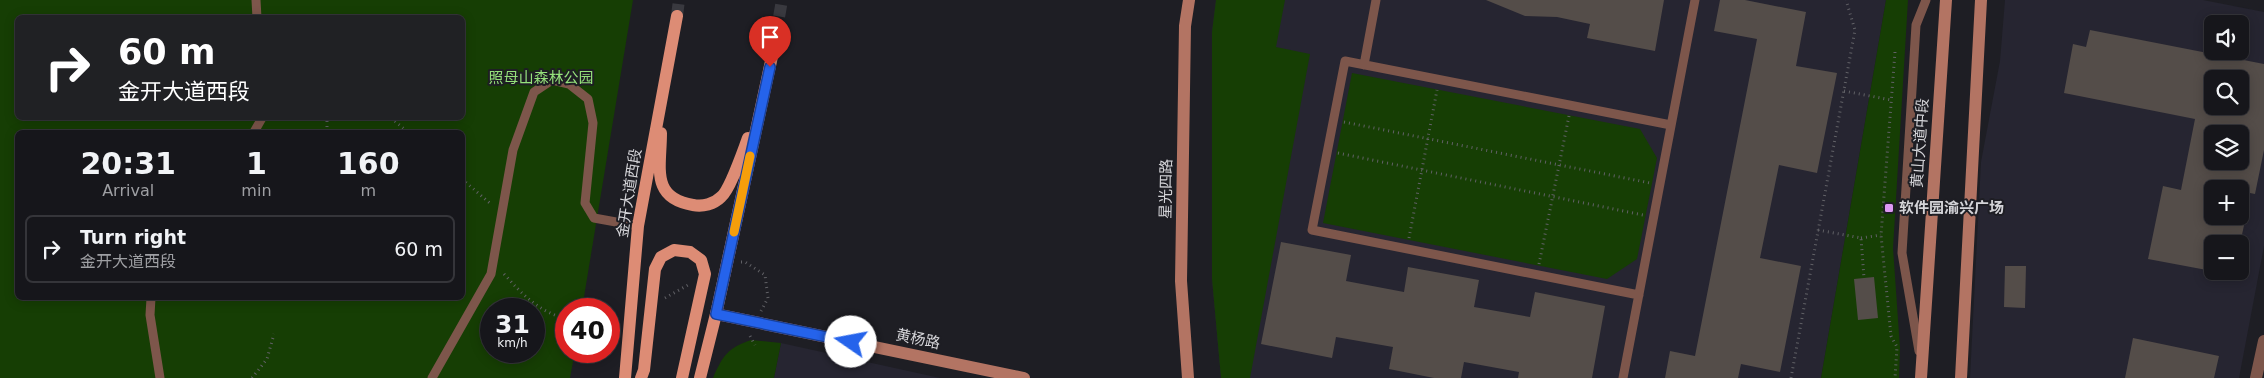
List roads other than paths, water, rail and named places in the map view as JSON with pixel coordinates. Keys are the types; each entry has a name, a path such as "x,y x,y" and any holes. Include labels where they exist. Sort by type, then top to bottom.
{"main road":[{"name":"星光四路","path":"1188,378 1181,281 1186,26 1189,0"},
{"name":"黄山大道中段","path":"1921,378 1946,0"},
{"path":"1961,378 1982,0"},
{"name":"金开大道西段","path":"625,378 638,226 677,16"},
{"path":"700,378 716,314 773,52"},
{"path":"661,101 661,186 669,197 696,206 712,204 723,196 760,113"},
{"path":"641,378 656,269 661,257 674,250 690,252 701,260 705,274 682,378"},
{"name":"黄杨路","path":"716,314 1024,378"}],"street":[{"path":"2256,378 2264,343"}],"lane":[{"path":"256,0 257,15"},
{"path":"1364,65 1376,0"},
{"path":"1623,378 1695,0"},
{"path":"1922,363 1902,253 1916,25 1926,0"},
{"path":"1639,294 1312,230 1345,61 1671,125"},
{"path":"432,378 491,274 513,150 534,92 552,80 570,84 588,99 593,123 585,203 594,218 638,226"},
{"path":"151,300 150,315 160,378"}],"tunnel":[{"path":"677,16 679,0"},
{"path":"773,52 782,0"}],"place":[{"name":"软件园渝兴广场","path":"1889,208"}],"park label":[{"name":"照母山森林公园","path":"541,78"}]}
